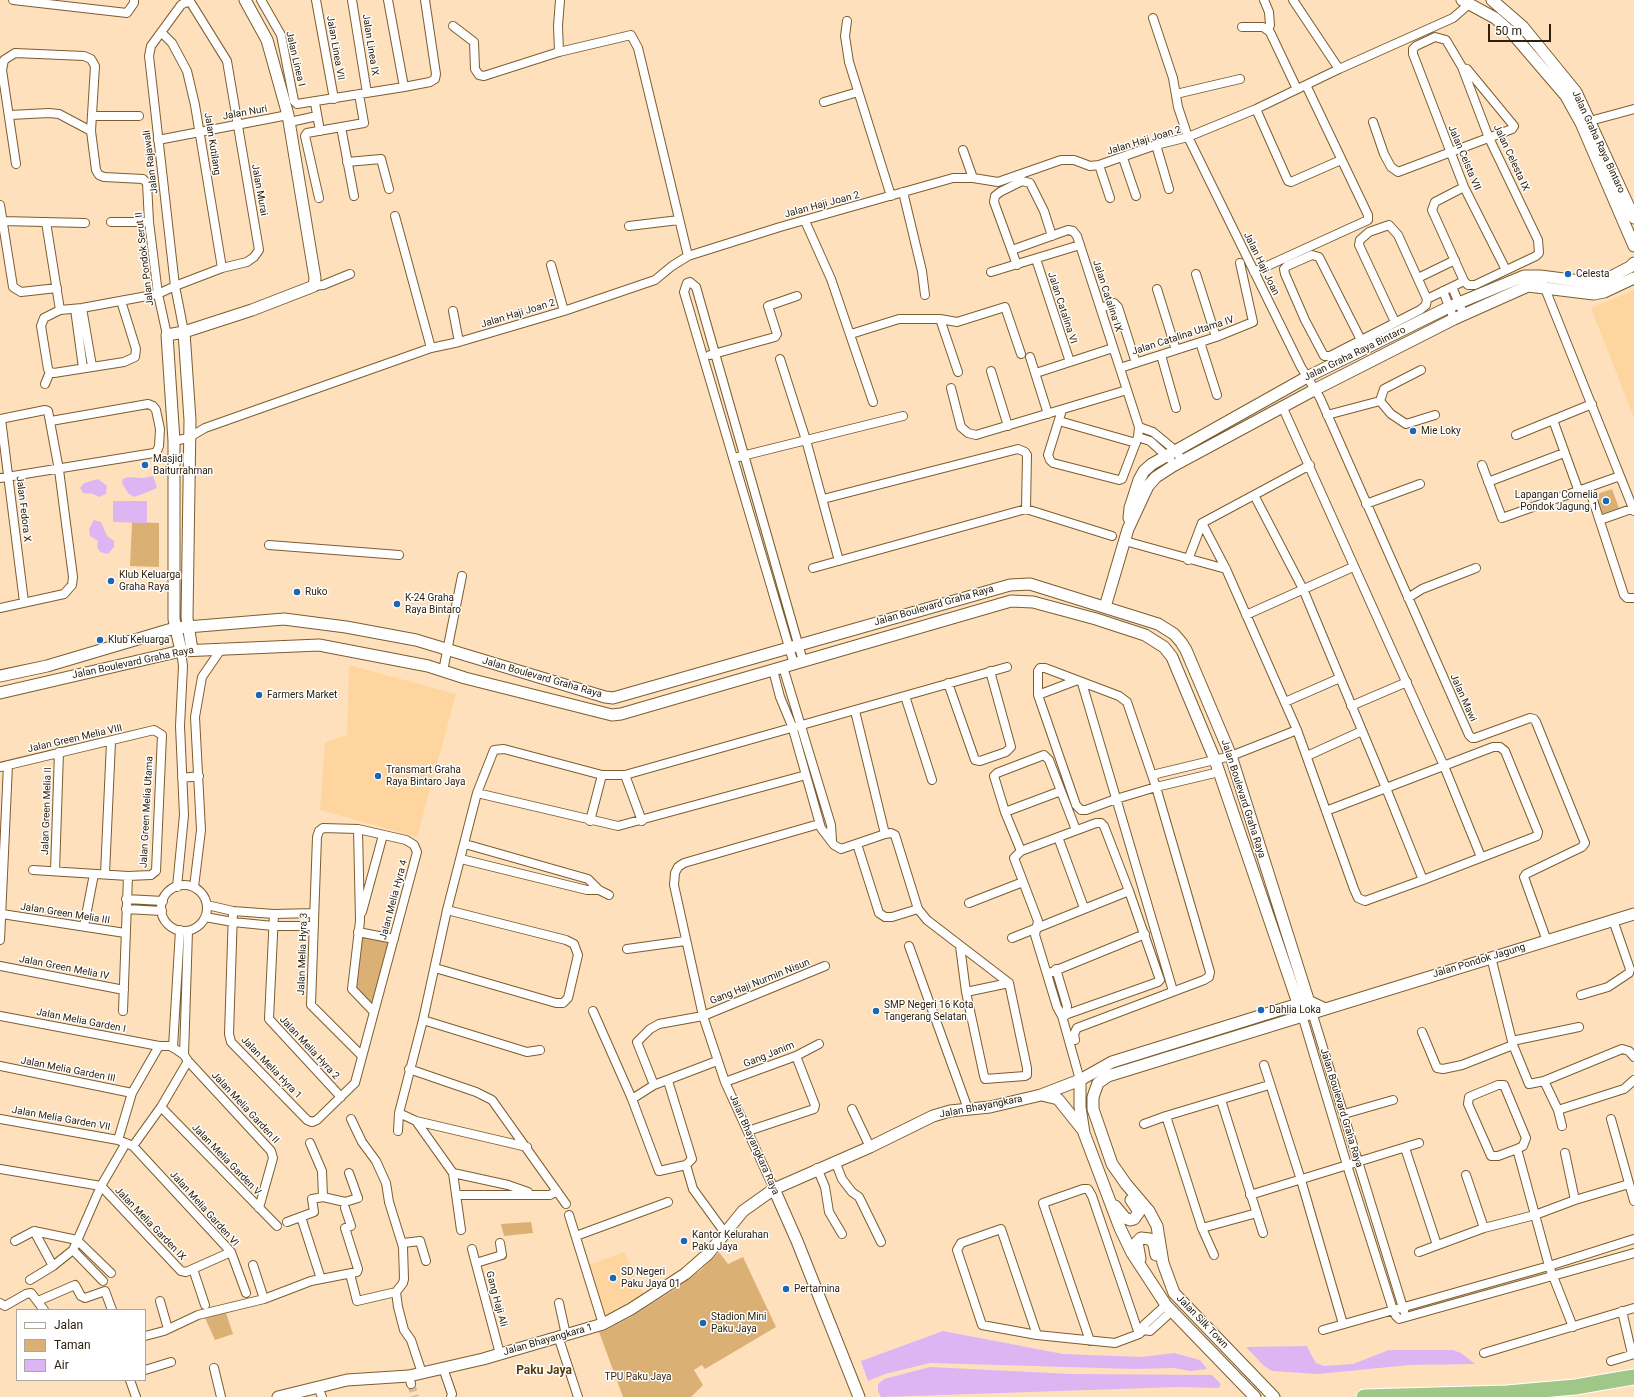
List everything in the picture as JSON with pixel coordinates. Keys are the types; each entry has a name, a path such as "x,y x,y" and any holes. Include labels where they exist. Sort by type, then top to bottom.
{"highway":[{"path":"1364,1397 1507,1393 1575,1387 1634,1377"}],"main road":[{"path":"187,650 175,628 174,441 167,335 184,332 266,305 314,286 315,278 289,119 267,40 244,0"},
{"name":"Jalan Graha Raya Bintaro","path":"1492,0 1523,27 1576,92 1586,122 1634,246"},
{"name":"Jalan Graha Raya Bintaro","path":"1468,1 1495,18 1512,33 1566,96 1586,122 1634,218"},
{"name":"Jalan Graha Raya Bintaro","path":"1128,528 1130,508 1139,480 1144,471 1152,464 1307,377 1454,305 1524,276 1540,276 1595,283 1633,269"},
{"name":"Jalan Graha Raya Bintaro","path":"1105,607 1128,528 1148,486 1156,477 1282,406 1317,394 1459,317 1528,286 1594,294 1604,292 1633,269"},
{"path":"184,332 190,420 188,438 187,618 189,627 187,650"},
{"name":"Jalan Boulevard Graha Raya","path":"0,676 47,666 175,628 284,619 346,627 416,640 605,697 613,698 1010,585 1030,584 1158,624 1174,634 1181,642 1186,650 1231,756 1303,1002"},
{"name":"Jalan Boulevard Graha Raya","path":"0,693 187,650 319,645 377,655 612,715 621,714 1012,601 1033,602 1096,619 1140,633 1156,641 1172,657 1215,760 1307,1014"},
{"path":"161,632 168,635 173,641 173,649 168,655"},
{"name":"Jalan Pondok Jagung","path":"1307,1014 1634,914"},
{"path":"1303,1002 1323,1008"},
{"name":"Jalan Bhayangkara","path":"774,1189 933,1116 968,1109 990,1107 1041,1095 1080,1080 1112,1062 1303,1002"},
{"name":"Jalan Silk Town","path":"1274,1397 1174,1293 1166,1275 1157,1226 1149,1211 1126,1184 1112,1164 1093,1109 1093,1097 1098,1083 1108,1076 1307,1014"},
{"name":"Jalan Silk Town","path":"1080,1080 1080,1107 1084,1133 1109,1199 1132,1253 1146,1277 1169,1308 1255,1397"},
{"path":"1041,1095 1058,1099 1084,1133"},
{"path":"1109,1199 1125,1218 1130,1220 1137,1216 1138,1208 1131,1201 1126,1184"},
{"name":"Jalan Bhayangkara 1","path":"278,1397 320,1392 348,1380 410,1380 422,1373 500,1354 603,1324 631,1309 684,1275 708,1254 743,1211 774,1189"},
{"name":"Jalan Bhayangkara Raya","path":"774,1189 797,1241 859,1397"},
{"path":"1146,1277 1138,1251 1137,1242 1141,1238 1145,1237 1150,1239 1154,1244 1158,1262 1166,1275"}],"street":[{"path":"13,0 127,13 135,1"},
{"name":"Jalan Linea I","path":"261,0 281,35 295,103 315,103"},
{"name":"Jalan Linea VII","path":"316,0 334,99"},
{"name":"Jalan Linea IX","path":"341,127 364,122 363,93 352,0"},
{"path":"388,0 404,87"},
{"path":"320,131 315,103 363,93 430,82 435,79 436,74 425,0"},
{"path":"560,0 558,26 560,52"},
{"path":"1264,0 1269,12 1270,25 1268,30"},
{"path":"1293,0 1340,69"},
{"name":"Jalan Haji Joan 2","path":"174,441 188,438 205,428 431,348 459,342 655,280 672,266 688,256 780,227 953,178 973,178 998,182 1061,160 1074,160 1090,166 1099,165 1123,158 1156,145 1188,138 1256,110 1340,69 1453,18 1468,1"},
{"name":"Jalan Rajawali","path":"184,332 175,286 149,56 151,46 181,5 186,2"},
{"name":"Jalan Murai","path":"186,2 192,3 227,61 259,250 254,257 247,262 222,268"},
{"name":"Jalan Haji Joan","path":"1153,18 1173,78 1188,138 1254,272 1317,394"},
{"path":"847,22 845,36 846,50 891,196"},
{"path":"453,26 474,42 475,69 479,75 484,76 560,52 630,35 638,48 688,256"},
{"path":"1242,27 1263,27 1268,30 1297,90"},
{"name":"Jalan Kutilang","path":"161,32 172,43 187,71 195,106 222,268"},
{"name":"Jalan Celesta IX","path":"1413,50 1416,46 1435,37 1446,40 1462,67 1489,138 1538,240 1540,250 1536,256 1506,270"},
{"name":"Jalan Celsta VII","path":"1413,50 1413,54 1464,188 1506,270"},
{"path":"10,115 48,113 58,114 91,131 95,66 88,57 15,53 4,60 2,84 10,115 16,164"},
{"name":"Jalan Celesta IX","path":"1462,67 1467,69 1514,126 1513,128 1489,138"},
{"path":"1176,94 1240,79"},
{"path":"1254,272 1367,221 1368,215 1306,85"},
{"path":"824,102 858,92"},
{"path":"1586,122 1634,109"},
{"path":"1256,110 1288,181 1291,182 1341,160"},
{"path":"92,116 139,116"},
{"name":"Jalan Nuri","path":"158,140 199,131 238,125 317,116"},
{"path":"1373,122 1384,154 1394,171 1402,171 1489,138"},
{"path":"319,198 306,134 341,127 354,196"},
{"name":"Jalan Pondok Serut II","path":"91,131 96,170 99,175 142,179 148,184 149,222 158,294 167,335"},
{"path":"1156,145 1169,189"},
{"path":"963,150 973,178"},
{"path":"1123,158 1136,196"},
{"path":"347,162 380,159 389,189"},
{"path":"1099,165 1110,198"},
{"path":"1012,250 1052,236 1044,211 1033,186 1025,181 1000,192 994,199 1017,265"},
{"path":"1464,188 1436,202 1432,207 1433,213 1464,281 1468,285 1474,285 1506,270"},
{"path":"903,192 922,271 925,295"},
{"path":"0,205 13,286 21,292 57,288"},
{"path":"395,216 431,348"},
{"path":"629,226 679,220"},
{"path":"2,221 85,223"},
{"path":"804,221 831,279 874,402"},
{"path":"46,222 60,310"},
{"path":"111,222 149,222"},
{"path":"1361,340 1319,257 1312,255 1287,266 1284,269 1305,320 1324,356 1330,356 1424,308 1427,299 1398,235 1389,225 1379,227 1369,232 1360,240 1361,249 1395,322"},
{"name":"Jalan Catalina IX","path":"1052,236 1068,230 1073,231 1078,236 1139,427"},
{"path":"991,272 1080,245"},
{"name":"Jalan Catalina VI","path":"1036,259 1070,362"},
{"path":"1418,278 1455,260"},
{"name":"Jalan Catalina Utama IV","path":"1120,368 1216,337 1253,322 1240,263"},
{"path":"550,265 564,310"},
{"path":"45,384 50,372 48,369 41,323 44,318 60,310 78,309 158,294 222,268"},
{"path":"314,286 323,285 350,274"},
{"path":"1196,274 1216,337"},
{"path":"1540,276 1634,509 1600,520"},
{"path":"1427,299 1464,281"},
{"path":"793,646 733,459 684,290 687,283 690,282 696,287 744,455 793,646 780,697 797,725 831,825 832,840"},
{"path":"1452,287 1454,305"},
{"path":"1157,289 1176,350"},
{"path":"1443,291 1454,305 1459,317"},
{"path":"703,357 775,337 777,334 768,306 796,296"},
{"path":"50,372 54,373 124,362 135,357 136,348 122,301"},
{"path":"1100,308 1114,303 1118,306 1136,363"},
{"path":"851,334 899,319 940,319 957,322 1006,307 1021,354"},
{"path":"78,309 92,366"},
{"path":"78,309 83,368"},
{"path":"453,311 459,342"},
{"path":"940,319 958,372"},
{"path":"1200,342 1217,395"},
{"path":"1036,374 1113,348"},
{"path":"1161,355 1176,408"},
{"path":"1030,357 1048,414"},
{"path":"780,359 806,440 839,561"},
{"path":"1380,401 1384,389 1421,370"},
{"path":"991,371 1008,426"},
{"path":"951,388 962,427 968,433 976,435 1127,390"},
{"name":"Jalan Mawi","path":"1317,394 1469,735 1472,738 1475,738 1530,718 1536,722 1585,843 1582,847 1526,874 1524,877 1547,941"},
{"path":"1327,415 1380,401"},
{"path":"1380,401 1391,414 1406,424 1435,415"},
{"path":"4,477 59,470 154,453 157,451 159,446 160,429 156,410 153,406 148,404 51,421"},
{"path":"1516,436 1592,404"},
{"path":"1282,406 1407,682 1482,857"},
{"path":"0,608 64,594 72,586 73,577 59,470 48,411 45,410 1,419"},
{"path":"1062,410 1048,455 1053,463 1119,480 1123,478 1137,440 1139,427 1153,432 1172,453 1178,464"},
{"path":"733,459 903,416"},
{"name":"Jalan Fedora X","path":"1,419 4,477 24,602"},
{"path":"1552,420 1579,492"},
{"path":"1058,421 1137,440 1150,441 1172,453"},
{"path":"823,499 1014,449 1022,450 1026,455 1026,509"},
{"path":"1488,482 1564,453"},
{"path":"1188,560 1202,523 1310,465"},
{"path":"1482,465 1502,518 1579,492 1620,476"},
{"path":"1366,504 1420,484"},
{"path":"1589,488 1624,595 1627,598 1634,598"},
{"path":"1254,495 1303,589 1423,880"},
{"path":"813,568 1026,509 1112,536"},
{"path":"1202,523 1226,569 1297,730 1354,889 1361,900 1365,901 1423,880 1537,836 1537,831 1508,758 1505,751 1500,747 1493,747 1326,810"},
{"path":"1124,541 1188,560 1226,569"},
{"path":"269,544 399,554"},
{"path":"1246,615 1354,567"},
{"path":"1408,598 1422,589 1476,568"},
{"path":"443,671 462,576"},
{"path":"194,888 201,830 195,717 202,677 222,648"},
{"path":"177,887 184,815 180,726 184,666 187,650"},
{"path":"788,665 806,775 819,824 832,840 834,845 841,849 885,834 891,833 895,835 898,840 918,909 927,920 1009,983 1027,1068 1027,1075 986,1079 982,1072 966,992 960,946"},
{"path":"398,1130 399,1113 423,1020 447,910 477,793 494,750 504,749 602,775 625,774 797,725 855,711 1007,667"},
{"path":"1075,1040 1074,1034 1078,1028 1204,980 1209,977 1210,972 1156,787 1126,702 1119,696 1078,682 1044,668 1040,668 1038,671 1038,695 1076,805 1081,810 1086,810 1156,787 1219,772"},
{"path":"948,684 975,760 980,761 1006,752 1011,747 990,671"},
{"path":"1285,702 1340,678"},
{"path":"1038,695 1078,682"},
{"path":"1078,682 1116,799 1173,991"},
{"path":"1351,706 1407,682"},
{"path":"905,696 932,780"},
{"path":"855,711 885,834"},
{"name":"Jalan Green Melia VIII","path":"4,766 59,752 111,742 154,730"},
{"name":"Jalan Green Melia Utama","path":"32,870 128,876 151,875 156,871 162,735 154,730"},
{"path":"1152,775 1231,756 1297,730"},
{"path":"1307,756 1362,731"},
{"path":"105,874 111,742"},
{"name":"Jalan Green Melia II","path":"55,871 59,752"},
{"path":"1021,851 1005,812 994,776 997,773 1044,755 1049,760 1076,830"},
{"path":"0,940 2,914 4,766"},
{"path":"625,774 642,821"},
{"path":"590,821 602,775"},
{"path":"477,793 590,821 618,826 642,821 806,775"},
{"path":"182,778 199,776"},
{"path":"1005,812 1061,791"},
{"path":"1064,1015 1160,980 1129,891 1104,826 1101,823 1096,823 1021,851 1014,858 1038,921 1035,935 1053,996 1057,1007 1064,1015 1080,1080"},
{"name":"Jalan Bhayangkara Raya","path":"774,1189 725,1082 702,1016 674,885 675,873 678,867 684,863 819,824"},
{"name":"Jalan Melia Hyra 4","path":"318,831 323,828 358,829 383,836 406,840 414,845 417,852 362,1056"},
{"path":"358,829 360,921"},
{"name":"Jalan Melia Hyra 3","path":"318,831 311,1005 362,1056"},
{"path":"374,1012 352,989 360,921 383,836"},
{"path":"1058,837 1084,908"},
{"path":"465,844 588,879 599,890 609,895"},
{"path":"857,844 879,913 884,917 892,917 918,909"},
{"path":"461,859 587,890 599,890"},
{"path":"84,926 94,874"},
{"path":"123,1011 128,876"},
{"path":"969,903 1023,882"},
{"path":"182,885 194,888 202,895 207,905 205,917 199,926 188,931 180,930 168,923 162,911 163,900 168,892 177,887 182,885"},
{"path":"1012,938 1129,891"},
{"path":"126,899 163,900"},
{"path":"207,905 233,911 274,914 314,913"},
{"path":"126,909 162,911"},
{"path":"435,968 556,1003 563,1003 568,998 578,955 574,944 566,940 447,910"},
{"name":"Jalan Melia Hyra 1","path":"233,911 229,1034 231,1042 307,1120 312,1122 317,1120 355,1083 362,1056"},
{"name":"Jalan Green Melia III","path":"2,914 125,933"},
{"name":"Jalan Melia Hyra 2","path":"274,914 269,1019 341,1097"},
{"path":"205,917 233,922 273,926 314,926"},
{"path":"1581,995 1608,987 1629,973 1630,969 1613,920"},
{"path":"126,1143 132,1093 159,1046 173,1047 180,930"},
{"path":"30,1280 53,1266 73,1250 101,1186 126,1143 161,1107 186,1058 188,931"},
{"path":"358,932 394,939"},
{"path":"1047,974 1145,934"},
{"path":"627,949 685,941"},
{"path":"909,946 968,1109"},
{"path":"1491,957 1512,1043 1528,1083 1531,1085 1544,1081 1622,1049 1629,1051 1634,1057"},
{"name":"Jalan Green Melia IV","path":"0,966 124,990"},
{"name":"Gang Haji Nurmin Nisun","path":"654,1085 637,1042 650,1029 659,1024 702,1016 825,966"},
{"path":"1056,970 1067,1006 1064,1015"},
{"path":"966,992 1009,983"},
{"path":"1053,996 1063,992"},
{"path":"593,1011 632,1099 659,1171 686,1165 692,1159 668,1081"},
{"name":"Jalan Boulevard Graha Raya","path":"1307,1014 1344,1114 1357,1162 1406,1318"},
{"name":"Jalan Boulevard Graha Raya","path":"1307,1014 1347,1165 1393,1310"},
{"name":"Jalan Melia Garden I","path":"0,1016 159,1046"},
{"path":"423,1020 527,1052 540,1050"},
{"path":"1422,1032 1437,1068 1443,1069 1462,1064 1512,1043 1579,1027"},
{"name":"Gang Janim","path":"725,1082 796,1056 819,1044"},
{"name":"Jalan Melia Garden II","path":"173,1047 186,1058 271,1151 273,1158 259,1208"},
{"path":"748,1131 814,1109 815,1106 796,1056"},
{"path":"632,1099 654,1085 718,1062"},
{"path":"1264,1065 1269,1086 1300,1180 1343,1324"},
{"name":"Jalan Melia Garden III","path":"0,1066 132,1093"},
{"path":"410,1070 476,1092 492,1100 566,1204"},
{"path":"1558,1110 1624,1088 1634,1080"},
{"path":"1544,1081 1558,1110 1562,1126"},
{"path":"1498,1085 1504,1086 1526,1138 1524,1146 1517,1149 1498,1156 1491,1156 1468,1104 1469,1097 1498,1085"},
{"path":"1144,1124 1166,1116 1269,1086"},
{"path":"1221,1100 1263,1233"},
{"path":"1344,1114 1393,1100"},
{"name":"Jalan Melia Garden V","path":"161,1107 277,1226"},
{"path":"852,1109 870,1146"},
{"path":"399,1113 416,1121 526,1147"},
{"path":"1166,1116 1202,1228 1214,1255"},
{"name":"Jalan Melia Garden VII","path":"0,1119 126,1143"},
{"path":"350,1274 357,1301 396,1292 403,1283 404,1279 403,1243 389,1202 386,1183 376,1161 362,1142 351,1119"},
{"path":"1611,1119 1634,1201"},
{"path":"416,1121 453,1173 461,1230"},
{"name":"Jalan Melia Garden VI","path":"126,1143 231,1252 246,1293"},
{"path":"310,1143 322,1171 323,1197"},
{"path":"1250,1195 1419,1143"},
{"path":"1405,1148 1437,1245"},
{"path":"1517,1149 1553,1276 1573,1327"},
{"path":"1565,1153 1575,1200"},
{"path":"835,1161 842,1179 852,1192 859,1197 881,1242"},
{"path":"686,1165 694,1189 725,1233"},
{"path":"817,1168 825,1187 829,1212 842,1234"},
{"path":"0,1169 101,1186"},
{"path":"287,1222 314,1212 312,1199 323,1197 345,1202 358,1198 349,1173"},
{"path":"453,1173 508,1185 535,1194"},
{"path":"1466,1175 1484,1228"},
{"path":"1419,1252 1484,1228 1535,1214 1629,1184"},
{"name":"Jalan Melia Garden IX","path":"101,1186 181,1271 186,1272 231,1252"},
{"path":"1090,1341 1043,1203 1082,1189 1088,1189 1092,1196 1141,1332"},
{"path":"457,1196 550,1195 557,1191"},
{"path":"576,1236 668,1202"},
{"path":"146,1336 168,1329 198,1315 264,1299 311,1281 357,1272 358,1268 345,1228 351,1226 345,1208"},
{"path":"1202,1228 1257,1213"},
{"path":"569,1215 603,1324"},
{"path":"301,1217 321,1279"},
{"path":"1037,1335 1001,1229 961,1243 957,1250 982,1325 1037,1335 1115,1343 1141,1332 1150,1331 1169,1308"},
{"path":"34,1231 53,1266"},
{"path":"15,1241 34,1231 77,1240 111,1273"},
{"path":"1323,1330 1550,1266 1634,1240"},
{"path":"403,1243 420,1241 426,1261"},
{"path":"476,1263 502,1255 500,1243"},
{"name":"Gang Haji Ali","path":"472,1249 500,1354"},
{"path":"73,1250 102,1281"},
{"path":"1393,1310 1399,1319 1406,1318 1634,1253"},
{"path":"253,1264 264,1299"},
{"path":"193,1269 205,1305"},
{"path":"38,1300 58,1290 74,1285 81,1296 85,1298 105,1291 112,1309"},
{"path":"396,1292 404,1330 411,1340 422,1373"},
{"path":"0,1303 5,1306 26,1294 31,1293 38,1300 43,1309"},
{"path":"160,1301 168,1329"},
{"path":"559,1303 562,1336 578,1397"},
{"path":"1484,1353 1634,1308"},
{"path":"1611,1361 1633,1354 1622,1311"},
{"path":"146,1370 171,1362"},
{"path":"214,1368 221,1397"},
{"path":"443,1368 451,1396"},
{"path":"130,1381 136,1397"}],"shaded area":[{"path":"1634,290 1634,418 1591,308"},
{"name":"Transmart Graha Raya Bintaro Jaya","path":"349,665 456,694 417,837 320,810 325,742 347,735"},
{"name":"SD Negeri Paku Jaya 01","path":"624,1252 645,1296 607,1318 586,1266"}],"green space":[{"name":"Lapangan Cornelia Pondok Jagung 1","path":"1612,489 1619,508 1601,514 1594,495"},
{"path":"132,522 159,523 159,567 130,566"},
{"path":"360,935 390,940 374,1001 371,1003 355,987"},
{"path":"531,1222 533,1233 504,1236 501,1224"},
{"name":"Stadion Mini Paku Jaya","path":"719,1252 728,1264 743,1257 776,1327 705,1369 702,1365 694,1370 703,1385 691,1397 623,1397 599,1332 629,1318 672,1291 701,1270"},
{"path":"226,1313 233,1334 215,1340 205,1318"}],"water":[{"path":"153,476 157,488 134,497 128,493 122,483 123,479 129,477 143,478"},
{"path":"98,479 107,486 106,494 99,497 93,494 83,493 80,488 84,483"},
{"path":"113,501 147,501 147,523 113,522"},
{"path":"94,520 101,522 107,536 114,541 114,547 108,554 100,552 97,547 98,541 90,536 89,529"},
{"path":"943,1331 1063,1354 1141,1357 1174,1353 1200,1360 1207,1369 1190,1371 1174,1368 1135,1369 930,1363 885,1374 868,1381 861,1361"},
{"path":"1307,1346 1316,1363 1324,1366 1353,1364 1389,1350 1453,1350 1461,1353 1475,1364 1410,1365 1318,1374 1272,1371 1264,1366 1246,1347"},
{"path":"930,1367 1070,1374 1212,1375 1221,1384 1219,1388 1179,1387 881,1397 878,1391 878,1384 884,1379"}],"tunnel":[{"path":"411,1384 415,1397"}],"place":[{"name":"Celesta","path":"1568,274"},
{"name":"Mie Loky","path":"1413,431"},
{"name":"Masjid Baiturrahman","path":"145,465"},
{"name":"Lapangan Cornelia Pondok Jagung 1","path":"1606,501"},
{"name":"Klub Keluarga Graha Raya","path":"111,581"},
{"name":"Ruko","path":"297,592"},
{"name":"K-24 Graha Raya Bintaro","path":"397,604"},
{"name":"Klub Keluarga","path":"100,640"},
{"name":"Farmers Market","path":"259,695"},
{"name":"Transmart Graha Raya Bintaro Jaya","path":"378,776"},
{"name":"Dahlia Loka","path":"1261,1010"},
{"name":"SMP Negeri 16 Kota Tangerang Selatan","path":"876,1011"},
{"name":"Kantor Kelurahan Paku Jaya","path":"684,1241"},
{"name":"SD Negeri Paku Jaya 01","path":"613,1278"},
{"name":"Pertamina","path":"786,1289"},
{"name":"Stadion Mini Paku Jaya","path":"703,1323"}],"district":[{"name":"Paku Jaya","path":"544,1371"}],"park label":[{"name":"TPU Paku Jaya","path":"638,1377"}]}
